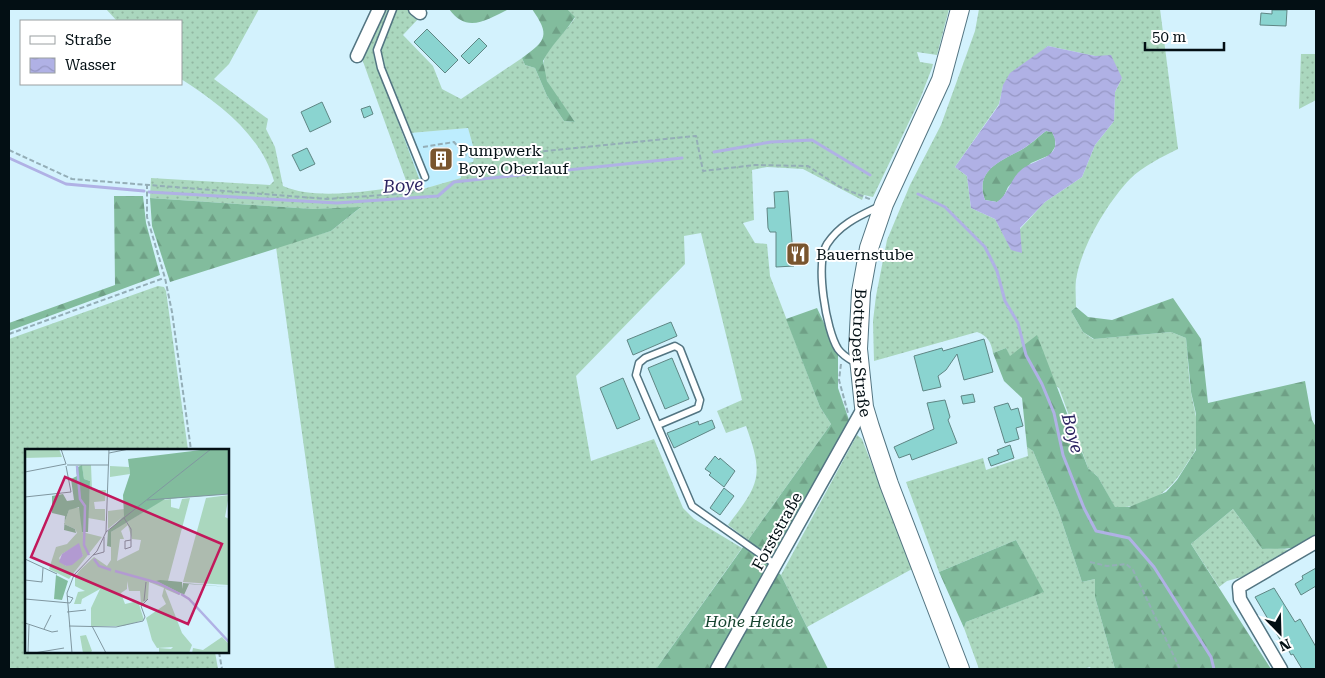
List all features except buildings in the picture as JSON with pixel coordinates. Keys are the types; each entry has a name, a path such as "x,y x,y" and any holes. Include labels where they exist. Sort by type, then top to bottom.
{"main road":[{"name":"Bottroper Straße","path":"960,9 941,80 879,202 861,292 858,349 864,407 889,484 960,669"}],"street":[{"path":"357,56 378,9"},
{"name":"Forststraße","path":"717,669 864,407"},
{"path":"1281,669 1240,599 1239,587 1316,542"}],"lane":[{"path":"393,9 377,50 381,68 425,176"},
{"path":"859,365 843,355 837,346 822,295 821,261 826,245 840,229 851,219 879,202"},
{"path":"658,425 698,408 700,404 680,348 675,346 645,358 637,368 636,375 692,506 776,565"}],"path":[{"path":"415,151 428,145 454,142 465,155 474,158 696,136 703,171 756,165 808,166 840,187 879,202"},
{"path":"9,150 72,179 327,199 411,193 417,189 418,183 415,174"},
{"path":"147,184 147,217 165,278 172,312 192,449"},
{"path":"9,334 165,278"},
{"path":"1090,562 1107,566 1126,564 1132,570 1180,669"},
{"path":"219,653 222,669"}],"shaded area":[{"path":"468,128 475,153 473,162 461,178 423,189 404,139 412,137 410,133"}],"green space":[{"path":"106,9 259,9 229,64 214,79 268,119 266,129 275,147 283,186 312,193 328,194 408,186 361,56 383,9 388,9 376,47 377,65 423,189 461,178 460,164 473,162 475,153 468,128 410,133 381,57 382,45 395,9 409,9 419,18 403,35 433,66 442,89 461,99 522,58 525,65 535,68 547,96 564,121 575,122 551,88 546,79 544,69 544,60 548,51 575,18 567,9 949,9 937,55 917,52 920,62 933,64 932,68 920,99 873,197 864,195 862,200 803,169 767,167 752,170 754,220 743,223 755,243 767,244 770,276 820,407 831,424 748,540 728,525 753,488 757,468 746,426 726,433 717,411 742,400 701,233 684,236 685,264 576,376 591,461 654,439 683,508 694,519 742,548 656,669 335,669 276,247 331,231 360,208 313,209 150,198 151,178 270,185 274,181 260,149 249,135 224,110 182,80 182,20 116,20"},
{"path":"449,9 509,9 485,20 470,23 456,17"},
{"path":"532,9 567,9 575,17 543,61 547,81 575,122 564,121 547,96 535,68 525,65 522,58 537,46 543,36 542,25"},
{"path":"979,9 1160,9 1178,149 1135,174 1121,189 1104,213 1083,254 1076,280 1076,307 1071,311 1083,332 1093,339 1171,332 1186,338 1190,385 1197,427 1196,448 1173,484 1157,497 1138,505 1115,508 1098,477 1088,468 1059,388 1009,356 1006,348 993,353 984,335 977,332 874,361 873,321 887,240 910,185 941,125 975,31","holes":["1048,46 1095,56 1122,78 1115,92 1114,121 1095,145 1082,177 1045,202 1020,229 1011,249 995,219 971,208 967,176 955,167 999,104 1003,86"]},
{"path":"1301,54 1316,54 1316,100 1299,109"},
{"path":"1046,131 1052,132 1055,138 1055,147 1050,155 1031,163 1008,187 1003,198 997,202 985,200 983,181 991,168 1024,148"},
{"path":"114,196 143,196 146,223 160,275 9,331 9,323 115,285"},
{"path":"150,198 313,209 361,207 331,231 170,282 152,226"},
{"path":"158,286 164,287 188,449 25,449 25,653 215,653 218,669 9,669 9,339"},
{"path":"1173,298 1201,339 1208,403 1305,381 1312,420 1316,427 1316,537 1295,547 1262,549 1233,509 1191,544 1271,669 1115,669 1095,597 1095,579 1082,582 1059,513 1033,451 1027,447 1022,398 1004,381 993,353 1006,348 1010,356 1037,335 1088,468 1098,477 1115,507 1129,507 1166,492 1177,480 1196,450 1196,414 1191,392 1186,338 1171,332 1094,339 1083,332 1071,311 1076,307 1088,317 1112,320"},
{"name":"Hohe Heide","path":"817,308 838,353 838,388 849,420 769,564 781,575 828,669 656,669 831,424 820,407 786,319"},
{"path":"857,435 862,439 912,569 807,627 781,575"},
{"path":"1027,447 1033,451 1059,513 1082,582 1095,579 1095,597 1115,669 1091,669 1090,667 1082,669 979,669 964,628 966,622 1043,592 1016,540 939,572 906,482 983,458 986,470 1028,456"},
{"path":"1233,509 1262,549 1290,550 1245,576 1227,581 1219,587 1191,544"},
{"path":"1016,540 1044,592 966,622 964,628 939,572"}],"water":[{"path":"1048,46 1095,56 1111,55 1122,78 1115,92 1114,121 1095,145 1082,177 1045,202 1020,228 1022,253 1011,250 995,219 971,208 967,176 955,167 999,105 1003,85 1010,73","holes":["1046,131 1052,132 1055,148 1051,153 1020,171 997,202 985,200 983,182 991,168 1024,148"]}],"waterway":[{"name":"Boye","path":"714,152 771,142 812,140 870,175"},
{"name":"Boye","path":"9,158 66,184 144,191"},
{"name":"Boye","path":"149,192 337,203 438,196 454,182 682,158"},
{"name":"Boye","path":"918,194 945,207 985,247 997,271 1005,301 1018,323 1026,355 1042,384 1054,413 1063,455 1084,508 1096,531 1129,538 1154,567 1211,657 1214,669"}],"place":[{"name":"Pumpwerk Boye Oberlauf","path":"441,159"},
{"name":"Bauernstube","path":"798,254"}]}
